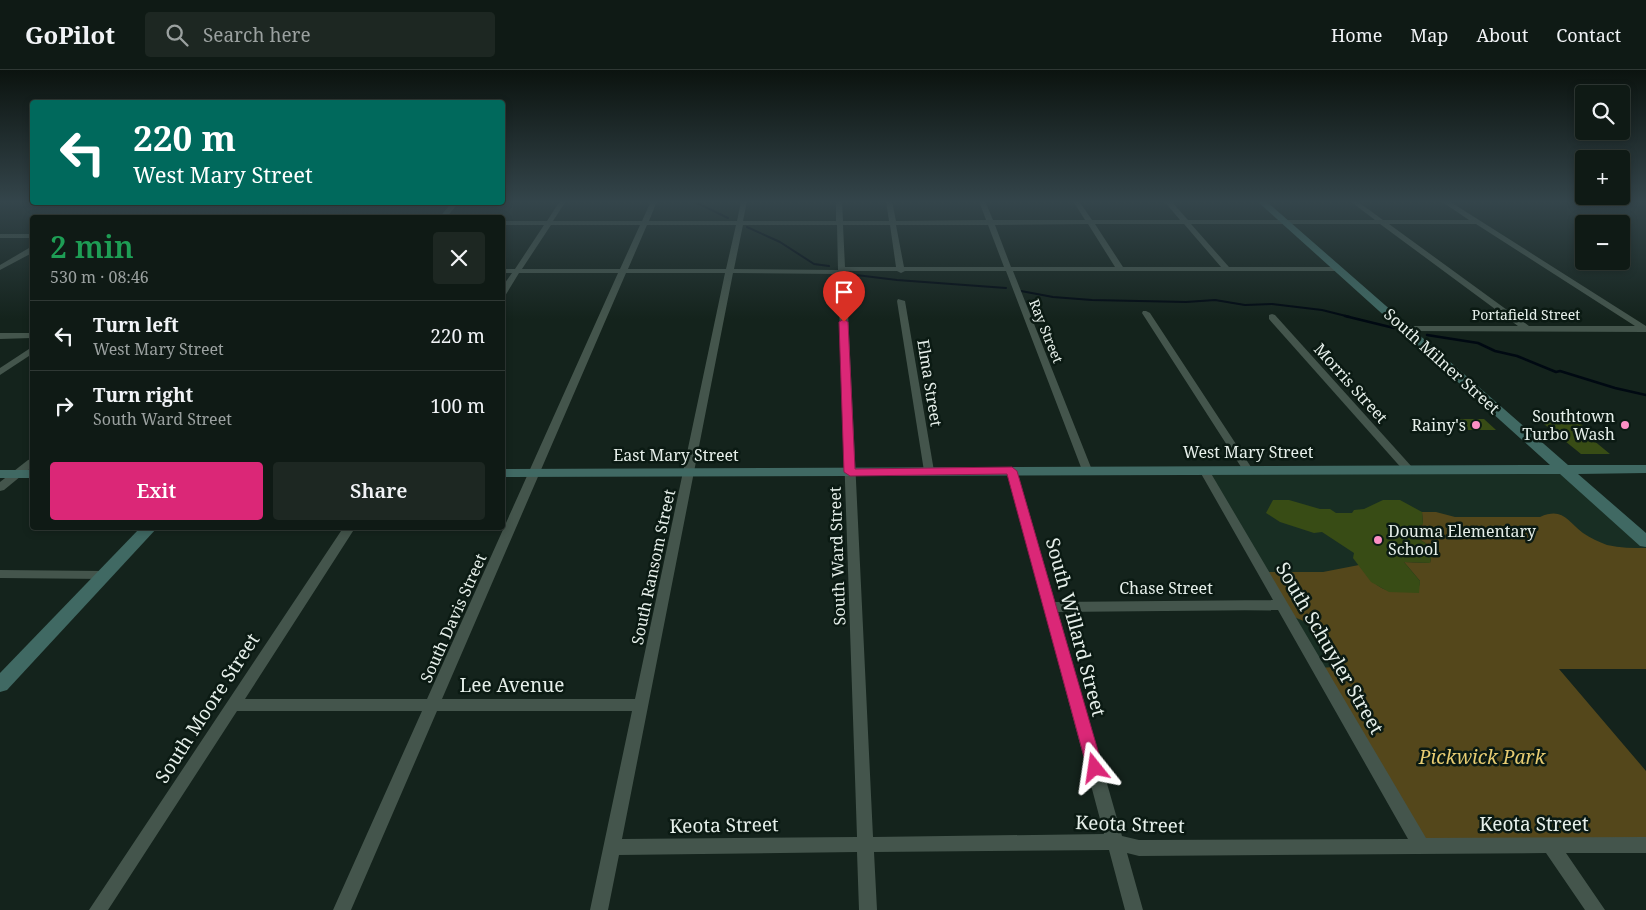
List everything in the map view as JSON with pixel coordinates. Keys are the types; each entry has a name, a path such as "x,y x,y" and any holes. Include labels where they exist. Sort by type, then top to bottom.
{"main road":[{"name":"South Milner Street","path":"1305,240 1646,542"},
{"name":"West Mary Street","path":"850,472 1646,469"},
{"name":"East Mary Street","path":"505,473 850,472"},
{"path":"0,474 30,474"},
{"path":"0,685 147,530"}],"street":[{"path":"505,289 538,240"},
{"name":"South Davis Street","path":"342,910 637,240"},
{"name":"South Ransom Street","path":"599,910 736,240"},
{"name":"South Ward Street","path":"840,240 868,910"},
{"path":"896,240 900,270"},
{"name":"Ray Street","path":"997,240 1087,470"},
{"path":"1102,240 1121,270"},
{"path":"1202,240 1228,270"},
{"path":"1406,240 1528,329"},
{"path":"1506,240 1646,329"},
{"path":"0,268 30,251"},
{"path":"505,271 1337,269"},
{"name":"Elma Street","path":"901,301 929,471"},
{"path":"1146,313 1248,470"},
{"name":"Morris Street","path":"1272,317 1408,470"},
{"name":"Portafield Street","path":"1406,328 1646,329"},
{"path":"0,336 30,336"},
{"path":"0,372 30,351"},
{"path":"0,488 30,464"},
{"name":"South Schuyler Street","path":"1204,470 1421,846"},
{"name":"South Willard Street","path":"1012,471 1134,910"},
{"name":"South Moore Street","path":"98,910 348,530"},
{"path":"0,574 104,575"},
{"name":"Chase Street","path":"1050,607 1282,605"},
{"name":"Lee Avenue","path":"232,705 641,705"},
{"name":"Keota Street","path":"612,847 1114,842 1139,848 1646,845"},
{"path":"1550,845 1596,910"}],"shaded area":[{"path":"1563,469 1646,542 1646,669 1319,668 1204,470"}],"green space":[{"name":"Pickwick Park","path":"1422,512 1436,512 1455,517 1540,517 1554,514 1564,517 1586,535 1607,545 1646,548 1646,669 1559,669 1646,771 1646,845 1421,846 1319,668 1334,667 1306,622 1287,614 1263,572 1323,572 1359,565 1372,581 1384,589 1398,592 1418,592 1420,581 1404,562 1430,563 1433,548 1408,532 1423,524"}],"building":[{"name":"Rainy's","path":"1457,419 1484,419 1496,430 1468,430"},
{"path":"1539,420 1576,420 1588,430 1581,430 1610,454 1581,454"},
{"name":"Douma Elementary School","path":"1273,500 1289,500 1320,509 1330,509 1336,513 1352,513 1354,510 1364,509 1383,500 1400,500 1422,512 1423,524 1408,532 1433,548 1430,563 1404,562 1420,581 1419,593 1389,592 1371,582 1353,558 1354,553 1322,532 1314,533 1280,522 1266,513"}],"waterway":[{"path":"776,240 814,264 829,266"},
{"path":"848,274 897,280 1006,288"},
{"path":"1021,291 1053,297 1092,300 1186,302 1215,300 1245,305 1272,304 1322,310 1350,317"},
{"path":"1345,316 1394,328"},
{"path":"1427,335 1478,343 1495,351 1517,356 1556,372 1560,371 1615,388 1646,395"}],"place":[{"name":"Rainy's","path":"1476,425"},
{"name":"Southtown Turbo Wash","path":"1625,425"},
{"name":"Douma Elementary School","path":"1378,540"}],"route":[{"path":"844,322 850,472 1012,471 1095,768"}]}
